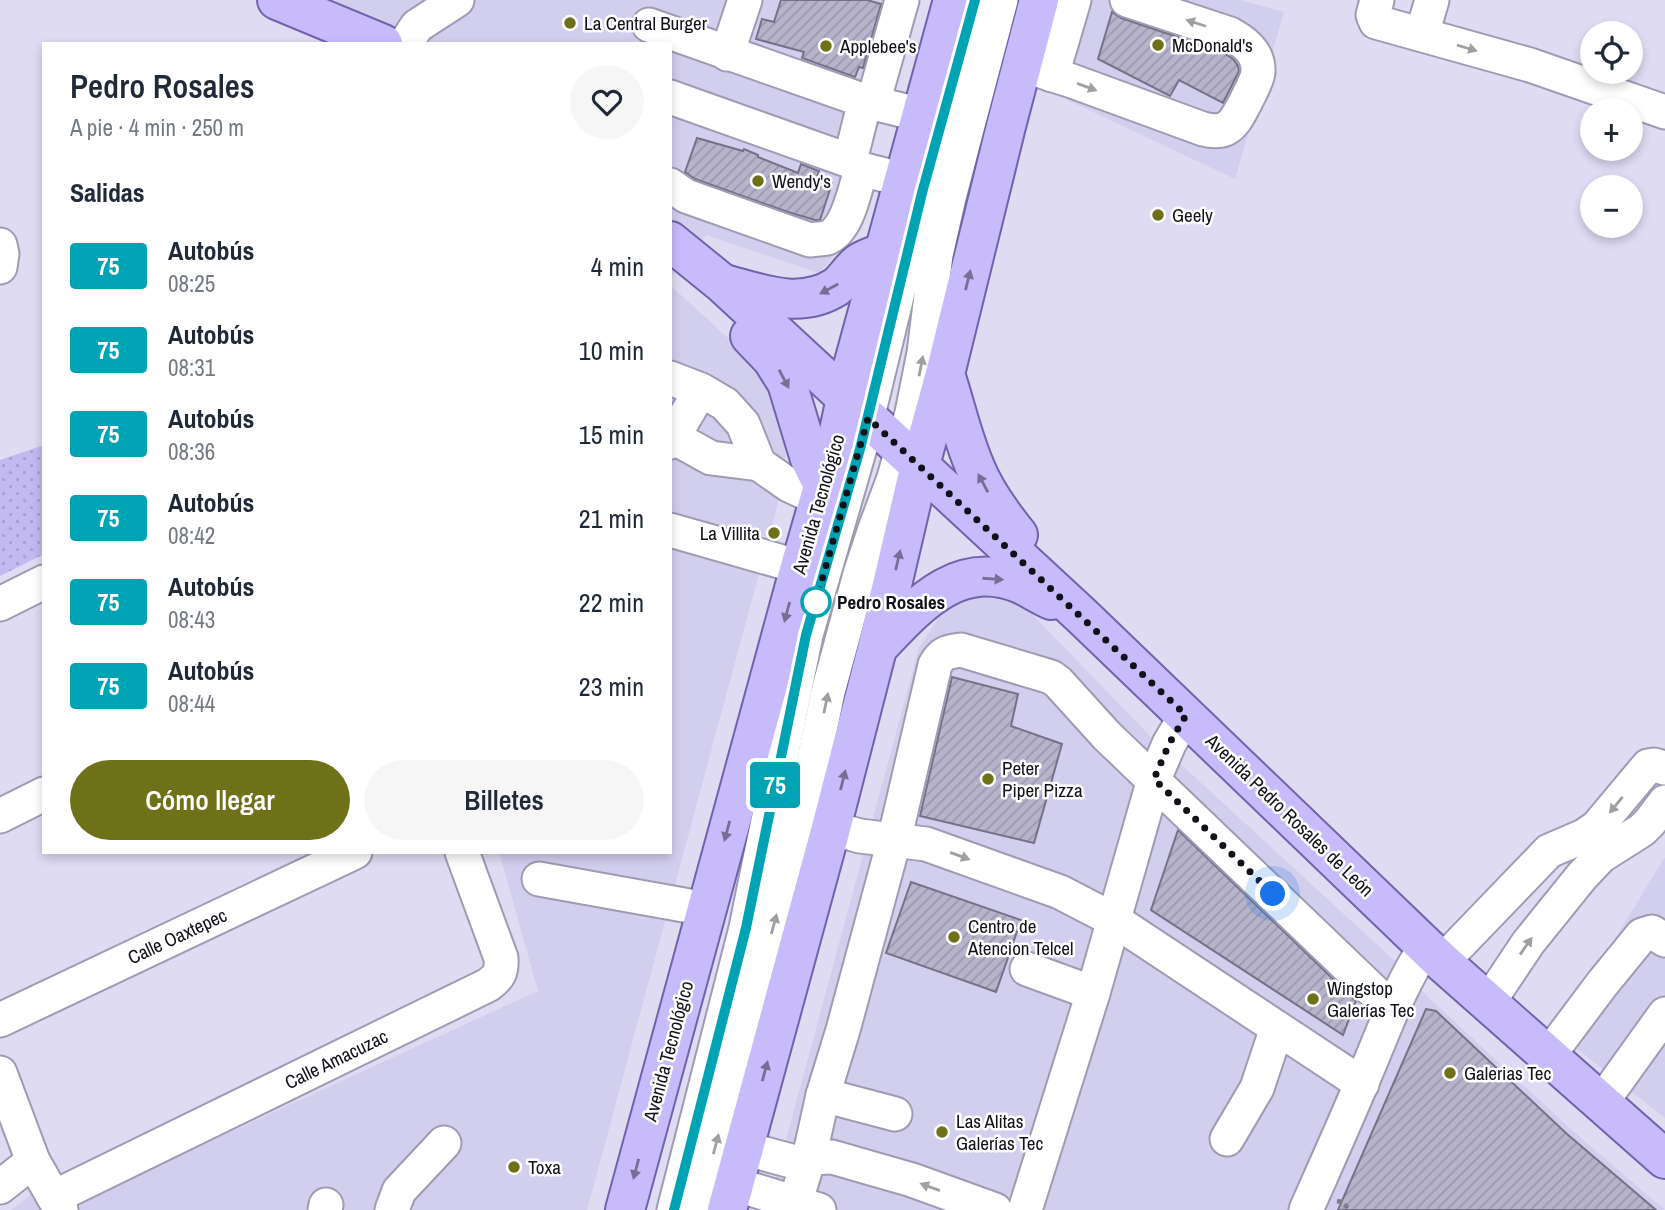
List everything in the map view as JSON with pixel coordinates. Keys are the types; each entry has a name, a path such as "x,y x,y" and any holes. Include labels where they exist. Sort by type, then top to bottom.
{"main road":[{"path":"277,0 378,42"},
{"name":"Avenida Tecnológico","path":"625,1210 821,492 839,431 857,408 884,252 956,0"},
{"path":"731,1197 877,649 911,457 945,374 1006,126 1006,48 1019,0"},
{"path":"1006,126 1037,70 1039,0"},
{"name":"Avenida Pedro Rosales de León","path":"672,243 723,284 1082,616 1434,954 1665,1159"},
{"path":"821,492 787,383 772,359 728,314 723,284 788,299 813,298 845,280 859,263 884,252"},
{"path":"945,374 975,469 996,508 1082,616"},
{"path":"877,649 917,606 941,589 966,579 990,577 1022,585 1082,616"}],"street":[{"path":"406,42 417,26 457,0"},
{"path":"727,54 745,0"},
{"path":"672,186 686,197 810,240 837,232 846,218 869,102 902,0"},
{"path":"674,1210 746,928 806,635 857,408 922,193 956,0"},
{"path":"698,1210 802,818 828,692 860,574 911,457 912,413 924,353 936,255 1001,0"},
{"path":"1074,0 1037,70 1203,129 1219,131 1233,124 1258,74 1251,49 1230,34 1127,0"},
{"path":"1377,0 1373,15 1376,22 1530,65 1665,111"},
{"path":"1422,34 1432,0"},
{"path":"650,23 727,54 869,102 922,115"},
{"path":"672,97 855,165 904,180"},
{"path":"0,246 0,267"},
{"path":"672,379 701,390 725,404 743,424 759,464"},
{"path":"672,435 701,390"},
{"path":"672,438 711,458 759,464 789,485 821,492"},
{"path":"672,532 800,567"},
{"path":"0,604 42,583"},
{"path":"731,1197 802,1207 809,1158 823,1095 894,841 935,665 940,656 950,651 961,650 1051,677 1058,682 1107,736 1392,1009"},
{"path":"1025,1210 1093,993 1154,779 1169,744 1186,715"},
{"path":"1488,1003 1528,943 1582,876 1597,827 1648,766 1665,768"},
{"path":"0,816 42,795"},
{"path":"1306,1210 1412,967 1434,954 1549,851 1593,846 1642,830 1665,802"},
{"path":"831,828 860,836 926,844 1060,892 1114,919 1362,1084"},
{"name":"Calle Oaxtepec","path":"0,1020 351,854"},
{"name":"Calle Amacuzac","path":"58,1203 496,979 500,974 501,958 463,854"},
{"path":"539,879 706,909"},
{"path":"1548,1056 1642,935 1652,932 1665,940"},
{"path":"1027,969 1093,993"},
{"path":"1601,1103 1665,1014"},
{"path":"1227,1139 1257,1088 1277,1028"},
{"path":"0,1073 33,1161 58,1203"},
{"path":"823,1095 895,1114"},
{"path":"392,1210 399,1191 444,1143"},
{"path":"743,1148 795,1162 832,1157 912,1180 995,1210"},
{"path":"0,1187 33,1161"}],"shaded area":[{"path":"336,0 915,0 843,246 819,273 706,235 672,276 672,42 320,42"},
{"path":"1086,0 1240,0 1284,12 1235,179 1057,95"},
{"path":"672,287 739,348 766,386 781,424 786,455 780,496 587,1210 11,1210 39,1189 86,1198 538,991 500,854 672,854"},
{"path":"42,446 42,555 0,576 0,460"},
{"path":"981,594 1001,596 1032,614 1149,735 1397,963 1430,999 1574,1132 1665,1210 767,1210 919,648 942,613 962,600"},
{"path":"1665,857 1665,1118 1557,1033"}],"building":[{"name":"Applebee's","path":"781,0 867,0 881,4 863,68 859,67 855,77 802,58 804,52 756,39 762,19 774,22"},
{"name":"McDonald's","path":"1112,12 1121,18 1222,52 1233,59 1239,71 1223,103 1179,80 1170,96 1098,59"},
{"name":"Wendy's","path":"697,138 743,151 744,149 798,173 801,164 819,171 817,177 832,183 820,220 788,212 695,179 685,172"},
{"name":"Peter Piper Pizza","path":"952,677 1018,694 1011,726 1062,744 1034,843 920,816"},
{"path":"1178,830 1356,1001 1343,1035 1151,910"},
{"name":"Centro de Atencion Telcel","path":"911,882 1021,920 996,992 886,953"},
{"name":"Galerias Tec","path":"1426,1009 1436,1011 1567,1134 1656,1210 1338,1210"}],"bus line":[{"name":"75","path":"674,1210 746,928 806,635 860,449 922,193 975,0"}],"place":[{"name":"La Central Burger","path":"570,23"},
{"name":"McDonald's","path":"1158,45"},
{"name":"Applebee's","path":"826,46"},
{"name":"Wendy's","path":"758,181"},
{"name":"Geely","path":"1158,215"},
{"name":"La Villita","path":"774,533"},
{"name":"Pedro Rosales","path":"816,602"},
{"name":"Peter Piper Pizza","path":"988,779"},
{"name":"Centro de Atencion Telcel","path":"954,937"},
{"name":"Wingstop Galerías Tec","path":"1313,999"},
{"name":"Galerias Tec","path":"1450,1073"},
{"name":"Las Alitas Galerías Tec","path":"942,1132"},
{"name":"Toxa","path":"514,1167"}],"route":[{"path":"816,602 814,608 868,418 1186,715 1169,744 1154,779 1273,894"}]}
